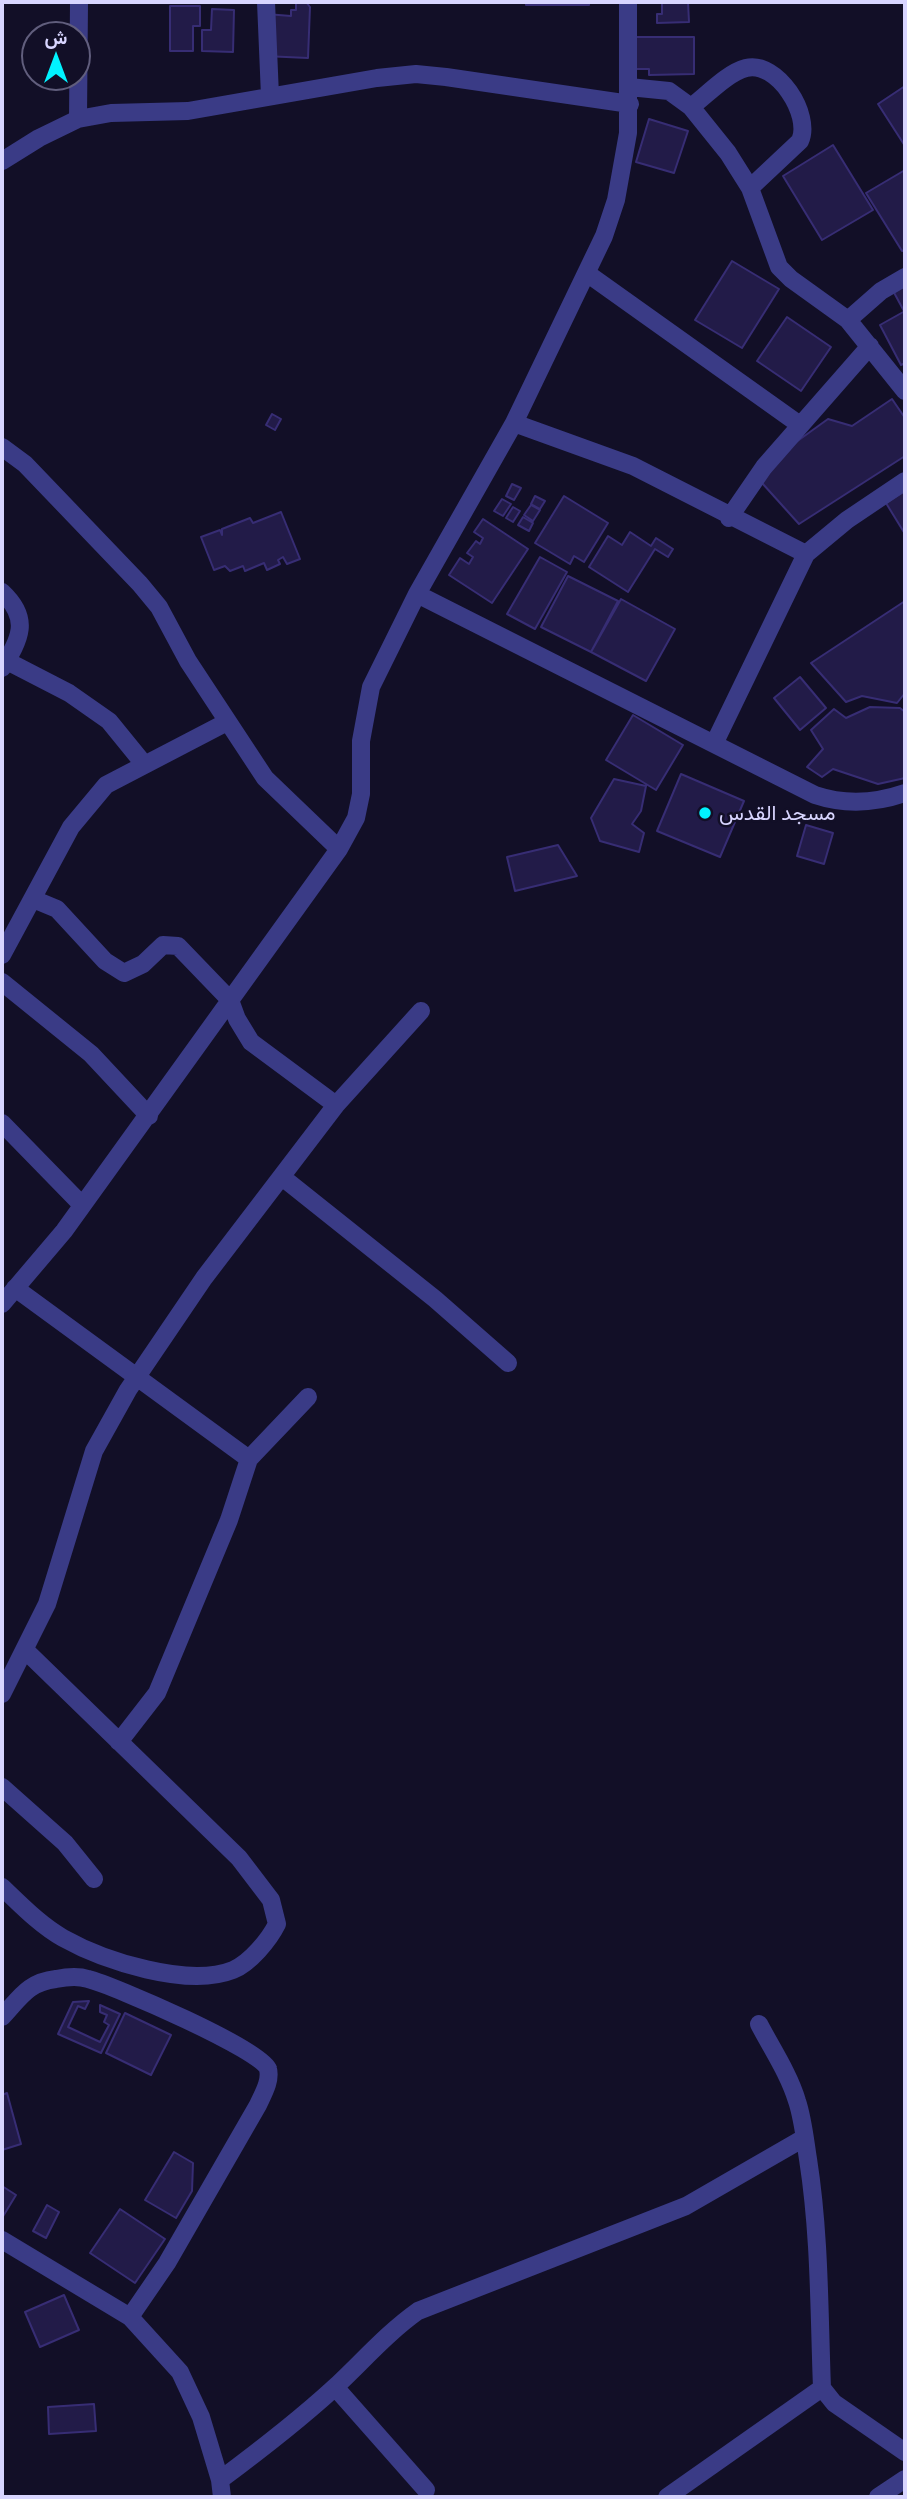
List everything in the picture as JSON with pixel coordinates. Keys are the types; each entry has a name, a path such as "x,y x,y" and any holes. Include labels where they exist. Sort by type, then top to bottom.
{"street":[{"path":"79,2 79,119"},
{"path":"266,2 270,96"},
{"path":"2,1304 64,1231 81,1204 149,1116 339,849 356,818 361,794 361,741 371,687 417,594 514,423 588,274 616,200 628,133 628,2"},
{"path":"691,107 744,68 760,68 779,79 801,113 803,134 800,141 750,188"},
{"path":"2,162 39,138 79,119 111,113 188,111 416,74 629,96 670,91 691,107 728,153 750,188 779,267 791,279 848,320 905,391"},
{"path":"588,274 800,425"},
{"path":"848,320 881,291 905,277"},
{"path":"729,518 764,467 870,346"},
{"path":"514,423 633,466 729,518 806,554"},
{"path":"2,447 25,464 159,607 188,661 265,778 339,849"},
{"path":"715,744 806,554 847,520 905,481"},
{"path":"2,592 14,603 20,619 20,634 4,664 69,693 109,721 144,764"},
{"path":"417,594 833,802 859,803 905,793"},
{"path":"2,955 68,832 84,809 106,786 228,722"},
{"path":"33,899 57,909 114,970 124,973 132,971 143,964 156,949 172,944 178,946 230,1000 237,1019 251,1042 336,1105"},
{"path":"2,982 90,1054 149,1116"},
{"path":"2,1693 26,1651 62,1562 94,1451 128,1390 204,1278 336,1105 421,1011"},
{"path":"2,1123 81,1204"},
{"path":"282,1177 435,1299 508,1363"},
{"path":"15,1288 249,1459"},
{"path":"119,1742 157,1693 229,1520 249,1459 308,1397"},
{"path":"2,1887 41,1924 93,1953 133,1966 191,1975 216,1974 235,1969 249,1959 276,1928 277,1919 271,1900 239,1858 26,1651"},
{"path":"2,1787 65,1843 94,1879"},
{"path":"2,2017 34,1983 85,1978 232,2042 264,2060 268,2069 268,2082 258,2105 167,2263 130,2317"},
{"path":"759,2024 790,2081 804,2138 817,2223 821,2278 822,2388 834,2403 905,2452"},
{"path":"2,2240 130,2317 180,2372 201,2417 221,2489 335,2387 392,2330 418,2311 687,2206 804,2138"},
{"path":"335,2387 426,2490"},
{"path":"667,2497 822,2388"},
{"path":"878,2497 905,2479"}],"building":[{"path":"296,2 306,2 310,7 308,58 264,56 266,14 291,16 291,10 296,10"},
{"path":"526,2 589,2 589,5 526,5"},
{"path":"662,2 688,2 689,22 657,23 657,14 662,14"},
{"path":"170,6 200,6 200,26 193,26 193,51 170,51"},
{"path":"212,9 234,10 233,52 202,51 202,30 211,30"},
{"path":"635,37 694,37 694,74 649,75 649,69 636,69"},
{"path":"905,86 905,146 878,104"},
{"path":"649,119 688,131 674,173 636,162"},
{"path":"833,145 873,210 822,240 783,176"},
{"path":"905,170 905,250 902,251 866,193"},
{"path":"732,261 779,289 742,348 695,320"},
{"path":"905,280 905,313 891,287"},
{"path":"905,311 905,363 901,365 880,325"},
{"path":"787,317 831,347 801,391 757,361"},
{"path":"892,399 905,418 905,456 799,524 753,473 828,419 852,426"},
{"path":"272,414 281,419 275,430 266,425"},
{"path":"512,484 521,488 514,500 506,496"},
{"path":"905,491 905,534 886,503"},
{"path":"535,496 545,501 540,509 531,504"},
{"path":"564,496 608,523 584,562 574,556 570,564 535,543"},
{"path":"502,499 511,504 503,516 494,511"},
{"path":"531,505 540,510 533,521 524,515"},
{"path":"513,507 520,511 513,522 506,518"},
{"path":"281,512 300,559 287,564 283,557 278,560 280,564 267,570 264,563 245,571 243,566 230,571 225,566 214,570 201,537 220,530 222,535 222,529 250,518 253,523"},
{"path":"523,517 533,523 529,531 518,525"},
{"path":"483,519 528,549 492,603 449,575 460,558 469,564 473,557 467,553 476,541 480,544 483,538 474,532"},
{"path":"630,532 651,546 656,538 673,549 668,557 655,549 628,592 589,567 608,536 622,545"},
{"path":"540,557 567,572 535,629 507,614"},
{"path":"568,576 618,601 591,652 541,627"},
{"path":"621,599 675,629 646,681 591,652"},
{"path":"905,601 905,693 897,703 862,696 846,702 811,663"},
{"path":"800,677 826,708 800,730 774,698"},
{"path":"870,707 900,708 905,712 905,778 878,784 833,769 822,777 807,767 823,749 811,730 834,709 846,718"},
{"path":"633,715 683,745 656,790 606,760"},
{"path":"681,774 744,801 720,857 657,831"},
{"path":"614,779 646,786 641,811 632,824 644,833 639,852 600,841 591,818"},
{"path":"806,825 833,833 824,864 797,856"},
{"path":"558,845 577,876 515,891 507,857"},
{"path":"89,2001 85,2009 78,2006 68,2027 100,2042 109,2025 104,2022 107,2015 100,2012 100,2005 120,2014 101,2053 58,2034 73,2002"},
{"path":"125,2013 171,2035 151,2075 106,2053"},
{"path":"7,2093 21,2144 2,2150 2,2095"},
{"path":"174,2152 193,2163 192,2191 176,2218 145,2200"},
{"path":"2,2186 16,2195 2,2218"},
{"path":"47,2205 59,2212 46,2238 33,2231"},
{"path":"120,2209 165,2239 135,2283 90,2253"},
{"path":"64,2295 79,2330 40,2347 25,2312"},
{"path":"94,2404 96,2431 49,2434 48,2407"}],"place":[{"name":"مسجد القدس","path":"705,813"}]}
